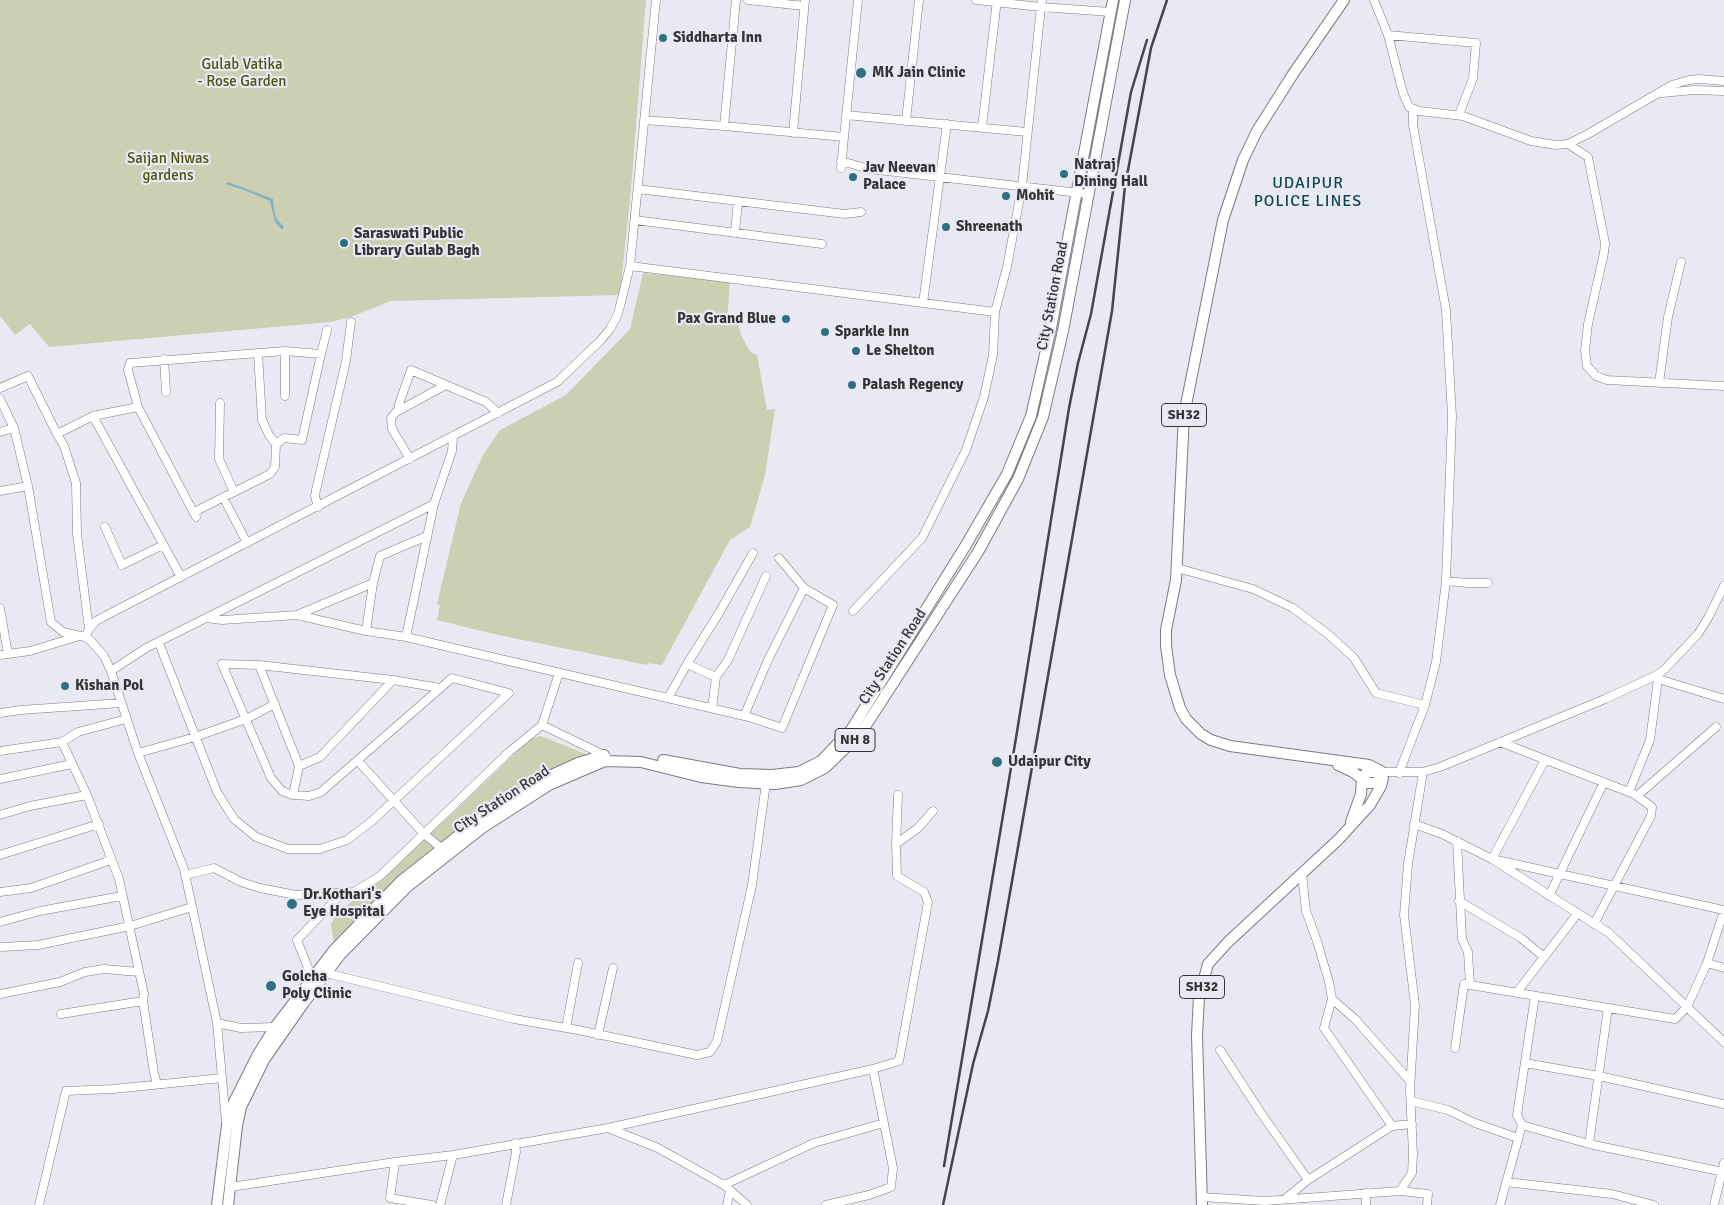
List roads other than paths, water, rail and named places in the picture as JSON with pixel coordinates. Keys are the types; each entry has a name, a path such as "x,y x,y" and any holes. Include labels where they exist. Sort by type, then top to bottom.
{"main road":[{"name":"City Station Road","path":"232,1126 264,1060 340,955 407,887 477,821 545,778 578,763 604,755 638,756 740,774 772,775 799,772 821,761 851,730 1007,474 1031,416 1051,328 1113,0"},
{"name":"City Station Road","path":"232,1126 233,1104 257,1056 275,1027 334,950 401,881 549,785 605,761 640,762 701,776 739,782 775,784 801,780 826,768 861,733 982,544 1018,479 1043,417 1063,331 1125,0"},
{"name":"SH32","path":"1202,1201 1198,1099 1198,1035 1199,996 1208,964 1228,942 1329,850 1374,798 1382,782 1382,772 1368,765 1240,748 1222,744 1201,734 1186,719 1175,694 1166,646 1166,630 1177,568 1184,415 1223,220 1243,160 1257,131 1293,74 1344,0"},
{"path":"1321,759 1350,770 1369,784 1375,783 1381,778 1382,772"},
{"path":"1348,829 1359,802 1362,779"},
{"path":"228,1205 231,1187 232,1126"},
{"path":"217,1205 232,1126"}],"street":[{"path":"0,608 4,655 30,651 82,636 96,621 557,382 600,341 610,329 618,314 630,266 656,0"},
{"path":"724,126 736,0"},
{"path":"748,0 805,3 792,133"},
{"path":"858,0 841,164 870,170 1088,194"},
{"path":"906,121 919,0"},
{"path":"976,0 1041,4 1073,10 1110,12"},
{"path":"1073,10 1074,0"},
{"path":"1374,0 1388,35 1407,104 1413,109 1459,115 1531,141 1556,145 1568,144 1672,85 1689,80 1724,81"},
{"path":"982,127 997,1"},
{"path":"853,611 922,538 966,450 984,397 993,355 995,312 1008,267 1022,186 1041,4"},
{"path":"1388,35 1476,43 1473,78 1459,115"},
{"path":"1653,96 1676,91 1724,91"},
{"path":"1399,773 1425,705 1436,662 1446,581 1452,416 1446,310 1413,124 1413,109"},
{"path":"846,115 1027,132"},
{"path":"644,120 844,137"},
{"path":"923,303 947,124"},
{"path":"1568,144 1588,158 1605,243 1587,332 1585,350 1587,366 1596,376 1607,380 1724,386"},
{"path":"638,188 844,214 861,212"},
{"path":"735,232 738,201"},
{"path":"635,220 822,244"},
{"path":"1660,383 1668,317 1681,262"},
{"path":"630,266 995,312"},
{"path":"318,506 315,496 316,490 346,361 351,322"},
{"path":"276,444 284,438 302,440 327,330"},
{"path":"258,353 262,420 269,435 276,444 275,467 273,471 195,514 138,407 128,364 164,359 285,351 322,354"},
{"path":"285,351 285,396"},
{"path":"164,359 166,392"},
{"path":"399,410 399,404 411,370 486,402 498,413"},
{"path":"0,388 28,376 64,446 76,484 77,534 89,629"},
{"path":"410,459 391,426 393,415 446,385"},
{"path":"0,399 14,428 28,486 49,618 57,629 82,636 99,650 111,671 138,753 185,875 217,1023 222,1078 232,1126"},
{"path":"220,403 219,458 234,492"},
{"path":"57,434 93,416 138,407"},
{"path":"93,416 181,577"},
{"path":"0,432 14,428"},
{"path":"406,637 434,504 452,451 453,437"},
{"path":"0,491 28,486"},
{"path":"223,497 247,543"},
{"path":"111,671 131,657 158,643 434,504"},
{"path":"105,527 122,566 163,545"},
{"path":"366,630 373,583 380,556 427,536"},
{"path":"668,698 753,553"},
{"path":"207,618 222,620 297,615 406,637 712,708 782,728 833,605 804,588 779,558"},
{"path":"1177,568 1253,589 1292,608 1328,634 1354,658 1376,693 1425,705"},
{"path":"712,708 716,676 728,660 766,576"},
{"path":"1446,581 1488,583"},
{"path":"297,615 373,583"},
{"path":"1382,772 1423,772 1440,767 1656,678 1698,634 1720,604 1724,586"},
{"path":"744,716 768,660 804,588"},
{"path":"158,643 217,792 234,819 256,838 281,847 300,850 320,849 347,840 372,821 509,693 452,678 322,792 309,796 293,796 282,790 271,778 222,664 393,680 440,688"},
{"path":"687,664 716,676"},
{"path":"259,666 299,766 293,796"},
{"path":"185,875 214,868 241,882 296,895 354,892 380,876 509,752 542,724 559,673"},
{"path":"1656,678 1724,699"},
{"path":"1630,792 1650,740 1656,678"},
{"path":"299,766 320,757 393,680"},
{"path":"0,713 121,703"},
{"path":"138,753 195,737 246,719 275,704"},
{"path":"0,751 62,742 78,732 126,718"},
{"path":"542,724 616,761"},
{"path":"1638,796 1716,727"},
{"path":"62,742 87,795 119,879 144,994 143,1001 157,1084"},
{"path":"1500,742 1630,792 1638,796 1653,809 1594,924"},
{"path":"1492,859 1545,760"},
{"path":"358,761 424,834 446,851"},
{"path":"0,779 72,764"},
{"path":"1400,1191 1412,1173 1410,1081 1415,1004 1404,915 1408,864 1423,772"},
{"path":"1549,896 1604,782"},
{"path":"326,973 514,1019 697,1055 710,1052 717,1041 752,886 766,783"},
{"path":"0,815 30,806 87,795"},
{"path":"231,1187 453,1155 608,1128 873,1069 899,1061 928,902 924,892 898,876 896,844 898,795"},
{"path":"896,844 918,828 934,812"},
{"path":"0,854 99,824"},
{"path":"1414,824 1442,834 1492,859 1610,933 1724,1042"},
{"path":"1457,841 1462,939 1468,952 1470,985"},
{"path":"1456,1048 1464,984 1675,1019 1687,1007 1707,963 1724,910 1492,859"},
{"path":"0,892 31,888 111,860"},
{"path":"1302,874 1306,911 1319,949 1332,999 1324,1028 1392,1126"},
{"path":"312,978 297,940 342,893"},
{"path":"0,922 40,910 122,896"},
{"path":"1459,901 1521,938 1544,957"},
{"path":"2,947 38,945 130,926 192,908"},
{"path":"1518,992 1578,913"},
{"path":"566,1028 578,962"},
{"path":"1707,963 1724,968"},
{"path":"598,1034 613,968"},
{"path":"0,994 60,982 85,972 104,969 139,972"},
{"path":"1536,996 1516,1115 1522,1125 1589,1144 1723,1169 1714,1205"},
{"path":"1332,999 1355,1020 1410,1081"},
{"path":"61,1014 143,1001"},
{"path":"1589,1144 1608,1008"},
{"path":"217,1023 241,1028 275,1027"},
{"path":"1220,1050 1308,1180"},
{"path":"1525,1063 1599,1076 1724,1104"},
{"path":"826,1205 869,1195 891,1187 893,1168 873,1069"},
{"path":"39,1205 66,1091 114,1089 222,1078"},
{"path":"1410,1101 1448,1110 1475,1123 1518,1138"},
{"path":"724,1185 814,1142 884,1123"},
{"path":"1285,1199 1308,1180 1392,1126 1412,1124"},
{"path":"1500,1205 1522,1125"},
{"path":"608,1128 658,1148 724,1185 747,1205"},
{"path":"506,1205 516,1152 515,1144"},
{"path":"440,1205 453,1155"},
{"path":"395,1162 390,1201 432,1205"},
{"path":"1506,1182 1612,1194 1638,1203 1654,1205"},
{"path":"727,1205 730,1190"},
{"path":"1202,1201 1275,1202 1285,1199 1306,1201 1366,1193 1400,1191 1428,1194 1427,1205"},
{"path":"1366,1193 1366,1205"}],"water":[{"path":"228,182 273,199 276,218 284,227 282,230 275,222 270,201 225,184"}],"railway":[{"path":"943,1205 973,1064 988,1011 998,961 1112,311 1125,186 1151,48 1167,0"},
{"path":"944,1166 1069,408 1091,314 1131,92 1147,40"}],"place":[{"name":"Siddharta Inn","path":"663,38"},
{"name":"MK Jain Clinic","path":"861,73"},
{"name":"Natraj Dining Hall","path":"1064,174"},
{"name":"Jav Neevan Palace","path":"853,177"},
{"name":"Mohit","path":"1006,196"},
{"name":"Shreenath","path":"946,227"},
{"name":"Saraswati Public Library Gulab Bagh","path":"344,243"},
{"name":"Pax Grand Blue","path":"786,319"},
{"name":"Sparkle Inn","path":"825,332"},
{"name":"Le Shelton","path":"856,351"},
{"name":"Palash Regency","path":"852,385"},
{"name":"Kishan Pol","path":"65,686"},
{"name":"Udaipur City","path":"997,762"},
{"name":"Dr.Kothari's Eye Hospital","path":"292,904"},
{"name":"Golcha Poly Clinic","path":"271,986"}],"district":[{"name":"UDAIPUR POLICE LINES","path":"1308,193"}],"park label":[{"name":"Gulab Vatika - Rose Garden","path":"242,74"},
{"name":"Saijan Niwas gardens","path":"168,168"}]}
